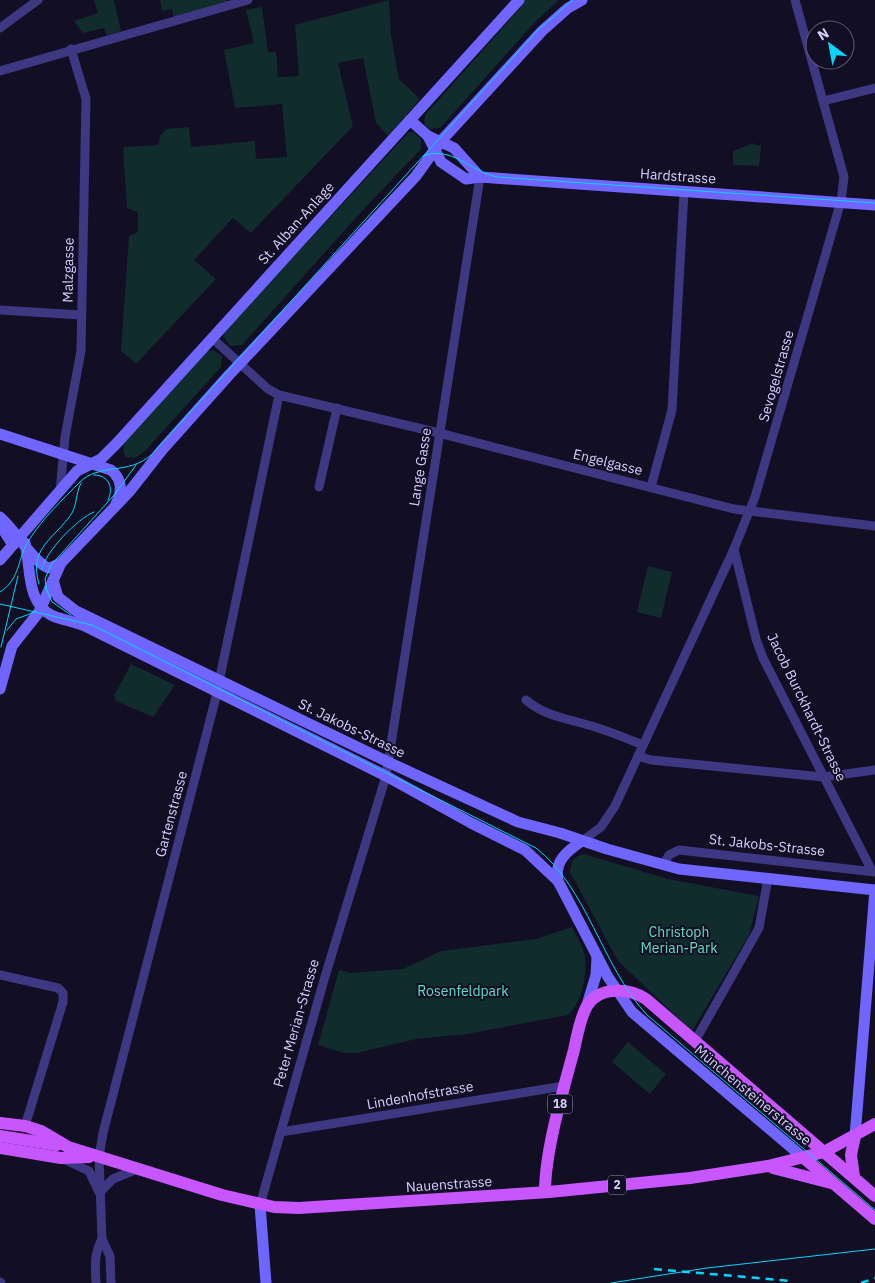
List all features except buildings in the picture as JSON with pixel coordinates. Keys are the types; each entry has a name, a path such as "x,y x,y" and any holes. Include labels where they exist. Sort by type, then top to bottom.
{"main road":[{"name":"St. Alban-Anlage","path":"0,560 19,542 77,471 106,454 519,0"},
{"path":"0,689 12,646 41,607 61,563 129,492 162,450 240,363 416,176 442,141 542,31 570,3 582,0"},
{"name":"Hardstrasse","path":"410,120 428,136 442,141 458,152 480,177"},
{"name":"Hardstrasse","path":"428,136 434,151 442,162 460,177 470,179 480,177 875,205"},
{"path":"0,434 111,470 119,478 121,488 115,505"},
{"path":"0,517 19,542 32,586 41,607"},
{"path":"0,525 45,567 53,568 61,563"},
{"name":"St. Jakobs-Strasse","path":"53,578 56,594 70,608 471,823 525,850 558,881"},
{"name":"St. Jakobs-Strasse","path":"41,607 50,614 85,626 518,822 688,870 875,890"},
{"path":"558,881 557,872 561,858 566,852 582,841"},
{"name":"Münchensteinerstrasse","path":"558,881 616,990 640,1020 875,1219"},
{"path":"854,1177 851,1155 856,1136 875,890"},
{"path":"587,1005 596,975 597,956"},
{"path":"587,1005 598,997 616,990"},
{"name":"Münchensteinerstrasse","path":"616,990 631,991 646,999 875,1196"},
{"name":"18","path":"544,1192 545,1172 564,1086 587,1005"},
{"path":"0,1123 25,1126 41,1131 64,1153"},
{"name":"2","path":"805,1159 856,1136 875,1124"},
{"path":"0,1136 24,1138 64,1153"},
{"name":"Nauenstrasse","path":"0,1148 99,1157 222,1196 281,1208 318,1208 544,1192 690,1178 805,1159"},
{"path":"768,1166 823,1180 844,1191"},
{"name":"Peter Merian-Strasse","path":"260,1205 266,1283"}],"street":[{"path":"0,28 38,0"},
{"path":"0,71 71,49 248,0"},
{"name":"Sevogelstrasse","path":"582,841 601,827 611,813 734,549 749,512 841,203 844,177 795,0"},
{"name":"Malzgasse","path":"60,492 65,437 81,351 86,99 71,49"},
{"path":"823,101 875,88"},
{"name":"Lange Gasse","path":"386,776 480,177"},
{"path":"651,487 672,410 684,192"},
{"path":"0,310 81,315"},
{"name":"Engelgasse","path":"212,338 268,389 279,396 439,433 749,512 875,526"},
{"name":"Gartenstrasse","path":"111,1283 110,1256 102,1239 99,1157 103,1133 218,686 279,396"},
{"path":"319,487 337,408"},
{"name":"Jacob Burckhardt-Strasse","path":"734,549 756,640 763,658 823,777 874,872"},
{"path":"526,700 536,709 556,717 587,724 643,745"},
{"path":"638,756 651,760 823,777 875,770"},
{"name":"Peter Merian-Strasse","path":"260,1205 324,980 386,776"},
{"name":"St. Jakobs-Strasse","path":"663,864 669,855 679,850 874,872"},
{"path":"695,1041 759,928 768,878"},
{"path":"0,975 58,988 63,993 63,1002 25,1126"},
{"name":"Lindenhofstrasse","path":"281,1132 342,1124 564,1086"},
{"path":"64,1153 89,1171 101,1194 113,1179 137,1169"},
{"name":"Gartenstrasse","path":"96,1283 96,1250 102,1239"}],"green space":[{"path":"94,0 114,0 121,31 107,36 104,28 83,33 74,21 98,13"},
{"path":"160,0 227,0 227,3 174,19 172,9 162,11"},
{"path":"389,0 391,35 399,79 420,99 388,136 376,123 363,58 338,63 353,126 251,233 233,218 194,260 216,279 136,364 121,351 129,236 138,232 138,212 127,208 123,147 158,145 160,136 166,129 189,127 191,147 255,141 256,159 287,157 282,104 235,108 224,50 254,43 246,10 262,7 268,52 276,52 278,77 299,76 295,25"},
{"path":"524,0 559,0 537,20 440,128 430,129 424,124 425,115 521,7 520,4"},
{"path":"409,132 413,132 421,139 421,149 362,211 242,345 230,346 223,336 226,330"},
{"path":"754,143 755,145 761,145 759,166 733,165 733,151"},
{"path":"213,350 222,356 221,367 144,452 135,458 126,457 123,451 124,443 208,351"},
{"path":"648,566 672,572 661,618 637,612"},
{"path":"131,664 175,685 153,717 116,701 114,696"},
{"name":"Christoph Merian-Park","path":"584,854 668,879 759,896 749,935 692,1031 618,961 570,872 572,861"},
{"name":"Rosenfeldpark","path":"572,927 584,952 586,968 581,995 568,1015 467,1034 416,1039 357,1053 344,1053 318,1045 339,970 351,973 403,969 441,951 536,939"},
{"path":"628,1042 666,1074 650,1094 612,1062"}],"tram line":[{"path":"0,592 12,581 29,540 40,524 60,502 88,476 105,470 133,465 151,455 538,30 573,0"},
{"path":"423,156 433,153 452,156 478,170 497,177 875,203"},
{"path":"47,592 45,579 51,565 115,494 136,465"},
{"path":"94,475 103,477 109,483 110,495 108,500"},
{"path":"39,584 37,561 40,552 72,513 81,483"},
{"path":"42,569 49,554 63,536 87,515 94,512"},
{"path":"1,647 18,576"},
{"path":"45,586 52,602 71,615"},
{"path":"0,604 92,625 536,848 554,865 569,884 617,973 630,994 646,1014 875,1210"},
{"path":"7,630 16,619 35,612"},
{"path":"611,1283 707,1268 875,1249"}],"railway":[{"path":"654,1269 791,1281"},
{"path":"861,1283 875,1278"}]}
